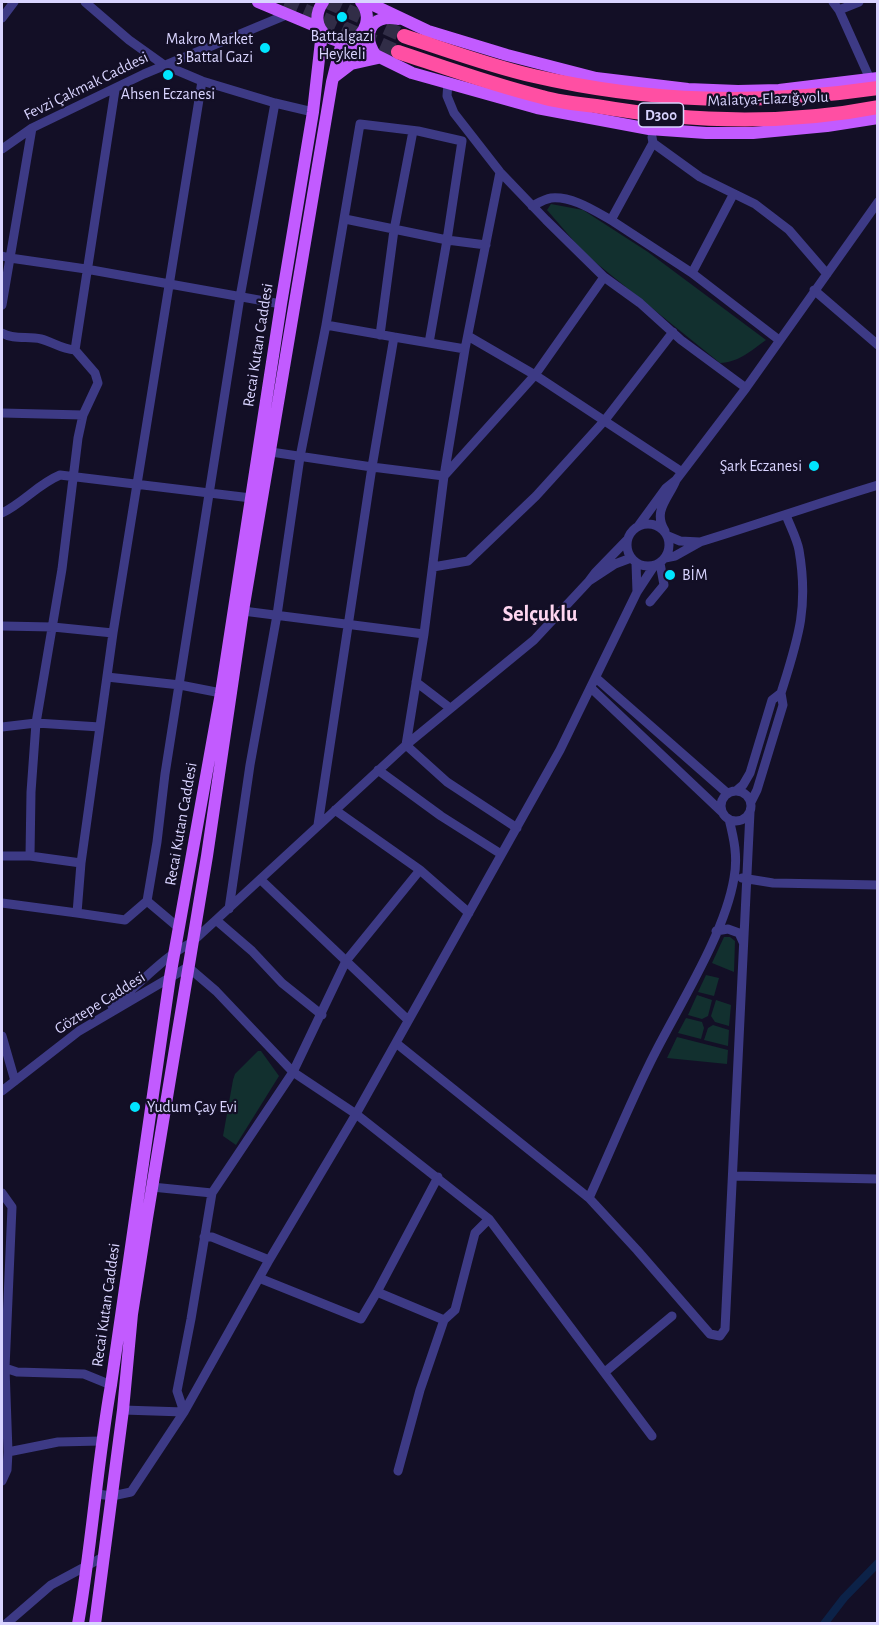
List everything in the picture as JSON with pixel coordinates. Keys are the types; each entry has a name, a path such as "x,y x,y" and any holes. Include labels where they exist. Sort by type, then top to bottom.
{"highway":[{"name":"Malatya-Elazığ yolu","path":"404,36 532,76 591,88 657,97 736,100 791,99 875,82"},
{"name":"Malatya-Elazığ yolu","path":"398,52 448,76 544,98 673,117 716,120 850,112 878,107"}],"main road":[{"path":"258,2 321,30 329,38 344,41 412,73 448,76 537,108 649,129 706,133 753,133 827,126 878,118"},
{"name":"Recai Kutan Caddesi","path":"78,1623 88,1566 101,1441 174,951 203,804 313,112 321,30 317,14 323,2"},
{"path":"344,41 355,38 365,27 368,2 428,31 507,55 587,76 644,85 738,91 875,82"},
{"path":"389,2 400,19"},
{"path":"382,60 369,48 369,32 380,19 388,16 400,19"},
{"name":"Recai Kutan Caddesi","path":"95,1623 123,1410 132,1314 217,792 243,611 333,79 344,41"},
{"path":"333,79 351,64 382,60"}],"street":[{"path":"2,18 14,2"},
{"path":"85,2 129,40 164,65 202,81 274,103 313,112"},
{"path":"833,2 875,82"},
{"path":"839,10 859,2"},
{"name":"Fevzi Çakmak Caddesi","path":"2,149 32,128 164,65 286,15"},
{"path":"448,76 447,96 454,113 500,172 532,206 604,277 746,388"},
{"path":"77,913 81,863 107,677 202,81"},
{"path":"75,350 115,90"},
{"path":"2,903 125,920 147,901 240,297 274,103"},
{"path":"228,909 250,765 277,615 300,457 326,325 360,124 413,131 462,141 429,343"},
{"path":"2,305 6,257 32,128"},
{"path":"649,129 653,143 699,177 754,204 789,230 827,274"},
{"path":"380,335 394,230 413,131"},
{"path":"611,220 653,143"},
{"path":"405,745 424,634 444,476 465,349 500,172"},
{"path":"692,273 733,195"},
{"path":"532,206 549,198 568,200 611,220 692,273 778,340"},
{"path":"79,1031 130,992 174,951 191,943 405,745 534,640 627,540 666,488 679,476 746,388 878,202"},
{"path":"345,219 447,240 486,245"},
{"path":"6,257 281,304"},
{"path":"444,476 535,375 604,277"},
{"path":"814,290 878,345"},
{"path":"326,325 465,349"},
{"path":"433,567 468,561 536,496 605,420 673,332"},
{"path":"2,333 7,336 41,339 61,349 75,350 95,373 98,383 82,415 53,627 36,723 30,856"},
{"path":"468,336 605,420 679,476"},
{"path":"318,825 394,337"},
{"path":"2,413 82,415"},
{"path":"271,452 444,476"},
{"path":"2,513 14,507 49,480 60,475 251,498"},
{"path":"97,1494 112,1496 130,1492 184,1412 269,1260 356,1114 560,750 638,592 670,547 667,534 662,526 660,509 679,476"},
{"path":"590,581 615,564 633,560 648,567 700,542 786,515 822,501 878,485"},
{"path":"591,688 726,816 743,819 757,790 783,705 781,693 799,634 804,600 799,548 786,515"},
{"path":"638,526 650,524 662,528 667,534 680,541 700,542"},
{"path":"627,540 638,592"},
{"path":"651,602 664,585 660,562"},
{"path":"243,611 424,634"},
{"path":"2,626 53,627 114,633"},
{"path":"107,677 180,685 221,693"},
{"path":"396,1043 589,1198 710,1334 720,1336 726,1329 750,807 745,794 732,792 596,678"},
{"path":"416,682 450,708"},
{"path":"589,1198 653,1056 716,932 727,905 734,878 736,851 722,800 743,785 750,773 772,700 781,693"},
{"path":"2,727 36,723 100,727"},
{"path":"405,745 447,782 517,828"},
{"path":"378,770 441,816 501,854"},
{"path":"334,810 420,870 469,913"},
{"path":"2,856 30,856 81,863"},
{"path":"184,1412 177,1391 212,1193 293,1072 346,961 420,870"},
{"path":"734,878 773,883 878,885"},
{"path":"261,880 408,1020"},
{"path":"147,901 179,928"},
{"path":"216,920 252,951 282,983 321,1015"},
{"path":"716,932 728,929 739,933 744,944"},
{"path":"188,967 216,991 293,1072 356,1114 489,1219 652,1436"},
{"name":"Göztepe Caddesi","path":"2,1091 79,1031 188,967"},
{"path":"2,1036 15,1081"},
{"path":"733,1176 878,1179"},
{"path":"259,1278 361,1318 438,1177"},
{"path":"152,1187 212,1193"},
{"path":"2,1193 12,1207 12,1259 4,1369 8,1452 7,1470 2,1481"},
{"path":"398,1471 420,1390 444,1320 455,1310 475,1233 489,1219"},
{"path":"204,1237 212,1237 269,1260"},
{"path":"2,1265 12,1259"},
{"path":"377,1292 444,1320"},
{"path":"605,1372 672,1316"},
{"path":"4,1369 17,1372 84,1374 111,1385"},
{"path":"123,1410 184,1412"},
{"path":"8,1452 58,1442 101,1441"},
{"path":"6,1623 51,1585 105,1556"}],"green space":[{"path":"551,204 583,210 648,252 766,340 739,358 720,363 585,254 547,210"},
{"path":"724,937 730,937 735,941 734,972 712,963"},
{"path":"706,975 719,978 714,996 698,992"},
{"path":"697,995 712,1000 708,1016 702,1019 688,1015"},
{"path":"716,1000 731,1005 729,1026 715,1022 711,1016"},
{"path":"686,1018 702,1022 704,1028 701,1039 678,1033"},
{"path":"713,1025 729,1030 728,1046 704,1040 708,1028"},
{"path":"677,1037 728,1050 727,1064 667,1058"},
{"path":"258,1051 261,1051 279,1076 236,1145 223,1136 233,1080 235,1074"}],"waterway":[{"path":"824,1624 844,1598 878,1563"}],"tunnel":[{"path":"285,2 398,52"},
{"path":"328,2 404,36"}],"place":[{"name":"Battalgazi Heykeli","path":"342,17"},
{"name":"Makro Market 3 Battal Gazi","path":"265,48"},
{"name":"Ahsen Eczanesi","path":"168,75"},
{"name":"Şark Eczanesi","path":"814,466"},
{"name":"BİM","path":"670,575"},
{"name":"Yudum Çay Evi","path":"135,1107"}],"district":[{"name":"Selçuklu","path":"540,614"}]}
